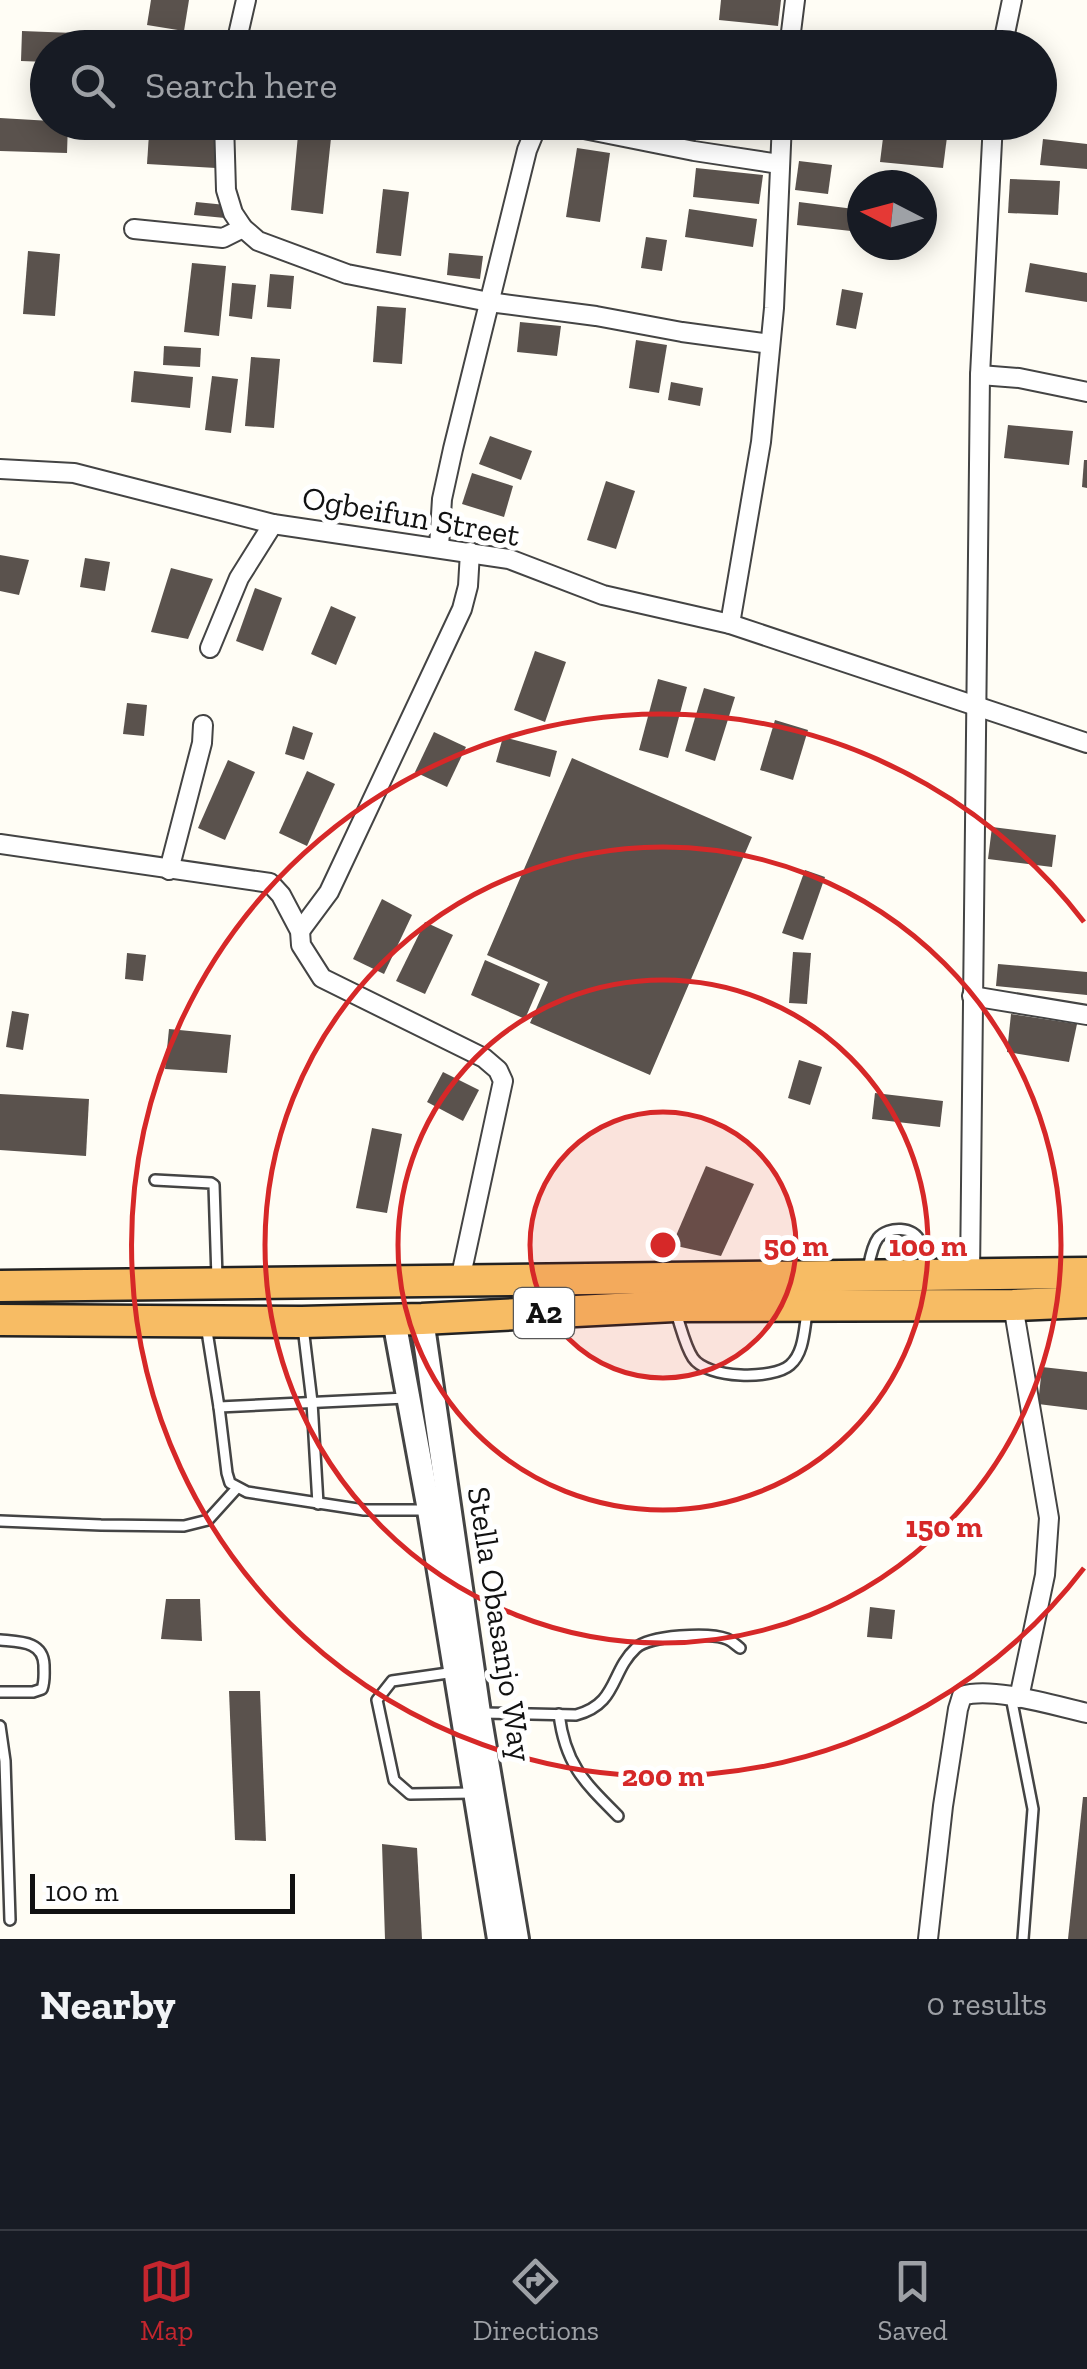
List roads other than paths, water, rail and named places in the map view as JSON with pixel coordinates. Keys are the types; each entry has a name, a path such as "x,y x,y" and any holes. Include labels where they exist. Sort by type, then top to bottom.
{"highway":[{"name":"A2","path":"0,1286 1087,1273"},
{"name":"A2","path":"0,1320 302,1322 674,1306 1087,1302"}],"street":[{"path":"239,30 246,0"},
{"path":"791,30 795,0"},
{"path":"1006,30 1012,0"},
{"path":"225,140 226,190 233,213 242,228 258,241 347,274 489,302 770,344"},
{"path":"439,547 442,499 531,140"},
{"path":"641,140 779,164"},
{"path":"730,624 761,442 774,308 781,140"},
{"path":"970,1275 980,375 992,140"},
{"path":"134,229 223,238 242,228"},
{"path":"980,375 1019,378 1087,392"},
{"name":"Ogbeifun Street","path":"0,469 74,473 273,524 509,559 603,595 730,624 1087,743"},
{"path":"210,648 239,578 273,524"},
{"path":"300,931 329,892 462,608 470,552"},
{"path":"169,870 202,743 203,725"},
{"path":"0,844 270,883 281,895 300,931 301,945 322,978 484,1058 498,1070 503,1082 460,1280"},
{"path":"972,996 1087,1015"},
{"path":"1013,1305 1049,1518 1046,1575 1015,1697"},
{"path":"408,1320 408,1398 499,1939"},
{"name":"Stella Obasanjo Way","path":"408,1320 517,1939"},
{"path":"928,1939 943,1806 962,1696 1015,1697 1087,1713"}],"lane":[{"path":"155,1180 214,1186 217,1283"},
{"path":"866,1276 874,1243 889,1230 906,1230 916,1236 921,1243 924,1275"},
{"path":"674,1306 693,1358 702,1367 717,1373 774,1375 799,1354 809,1305"},
{"path":"205,1322 230,1483 247,1492 318,1504 364,1510 428,1510"},
{"path":"302,1322 318,1504"},
{"path":"220,1407 408,1398"},
{"path":"0,1521 184,1526 208,1520 236,1488"},
{"path":"479,1712 576,1715 591,1711 600,1704 636,1648 648,1642 713,1636 740,1648"},
{"path":"0,1640 27,1642 38,1648 43,1656 44,1683 42,1689 33,1692 0,1692"},
{"path":"455,1672 392,1681 377,1700 394,1780 410,1794 475,1793"},
{"path":"1015,1697 1033,1809 1022,1939"},
{"path":"559,1714 562,1740 581,1778 618,1816"},
{"path":"0,1726 5,1761 10,1920"}]}
